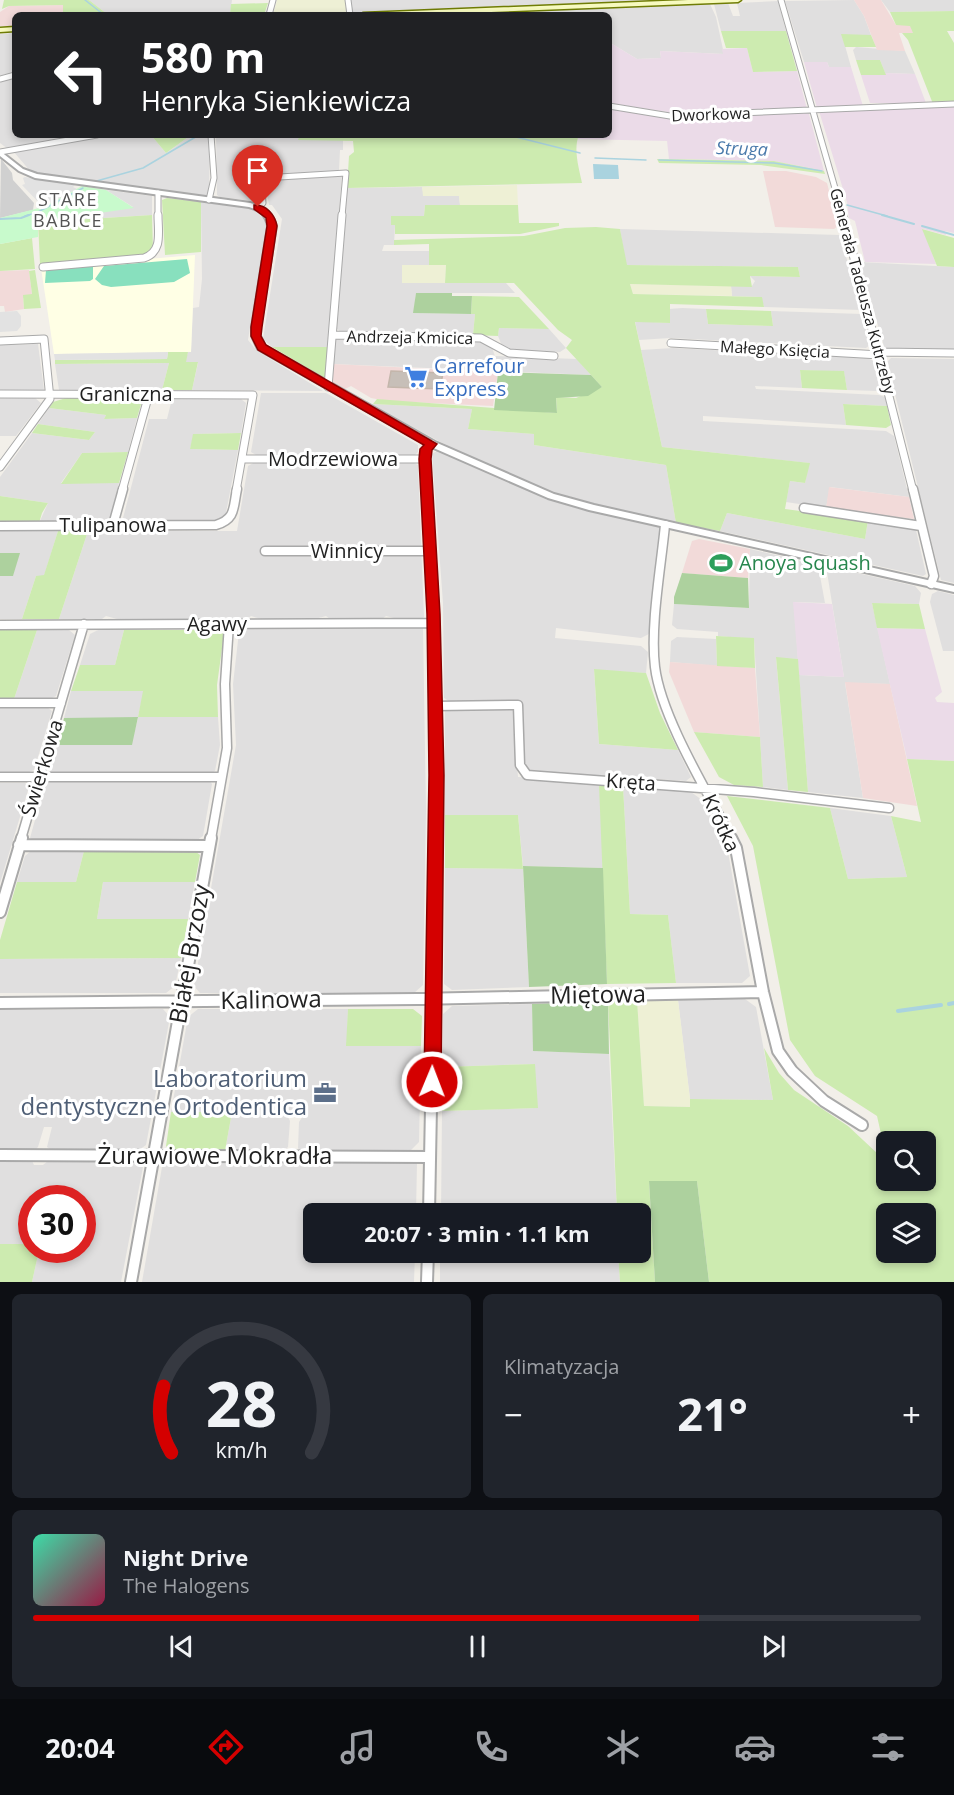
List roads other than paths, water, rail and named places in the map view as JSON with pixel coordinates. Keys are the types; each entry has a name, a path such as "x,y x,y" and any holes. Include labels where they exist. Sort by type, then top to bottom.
{"main road":[{"path":"438,12 738,0"}],"street":[{"name":"Generała Tadeusza Kutrzeby","path":"781,0 880,353 934,576 931,584"},
{"name":"Dworkowa","path":"612,106 670,116 954,104"},
{"path":"0,152 80,138"},
{"path":"209,200 212,196 213,180 211,138"},
{"path":"0,152 21,170 35,176 258,207 271,217 272,226 256,327 258,342 268,352 432,444 550,495 592,508 954,589"},
{"path":"258,207 263,203 261,180 263,178 345,174 328,387"},
{"path":"43,267 144,258 153,255 158,248 158,193"},
{"name":"Andrzeja Kmicica","path":"333,335 481,338 509,353 554,356"},
{"path":"0,341 44,339 50,394 50,399 0,467"},
{"name":"Małego Księcia","path":"671,343 880,353 954,353"},
{"name":"Graniczna","path":"0,394 253,395 242,459"},
{"path":"113,525 149,394"},
{"path":"429,1203 437,794 434,623 425,459 426,449 432,444"},
{"name":"Tulipanowa","path":"0,526 216,525 226,522 232,516 242,459"},
{"name":"Modrzewiowa","path":"242,459 425,459"},
{"path":"804,508 921,526"},
{"name":"Krótka","path":"665,525 654,643 655,668 660,690 676,730 736,848 763,992 778,1051 792,1071 824,1101 862,1125"},
{"name":"Winnicy","path":"266,551 429,551"},
{"name":"Agawy","path":"0,625 434,623"},
{"name":"Świerkowa","path":"0,912 84,624"},
{"name":"Białej Brzozy","path":"131,1282 227,748 225,684 229,624"},
{"path":"0,703 62,703"},
{"name":"Kręta","path":"435,706 518,705 520,765 527,775 705,788 823,799 889,808"},
{"path":"0,777 221,777"},
{"path":"19,845 209,846"},
{"name":"Miętowa","path":"434,998 763,992"},
{"name":"Kalinowa","path":"0,1003 434,998"},
{"name":"Żurawiowe Mokradła","path":"0,1155 430,1157"},
{"path":"427,1282 428,1263"}],"water":[{"path":"593,164 618,165 619,179 594,179"}],"waterway":[{"path":"85,0 100,12"},
{"name":"Struga","path":"93,182 143,168 194,138"},
{"name":"Struga","path":"520,138 580,153"},
{"name":"Struga","path":"595,158 646,160"},
{"name":"Struga","path":"659,160 774,163 822,171"},
{"name":"Struga","path":"38,212 83,188"},
{"name":"Struga","path":"847,205 887,216"},
{"name":"Struga","path":"25,216 32,214"},
{"name":"Struga","path":"0,219 21,218 29,215"},
{"name":"Struga","path":"882,215 914,224"},
{"name":"Struga","path":"922,226 954,235"},
{"path":"949,1004 954,1003"},
{"path":"898,1011 941,1005"}],"place":[{"name":"Carrefour Express","path":"416,377"},
{"name":"Anoya Squash","path":"721,563"},
{"name":"Laboratorium dentystyczne Ortodentica","path":"325,1093"}],"district":[{"name":"STARE BABICE","path":"68,210"}]}
